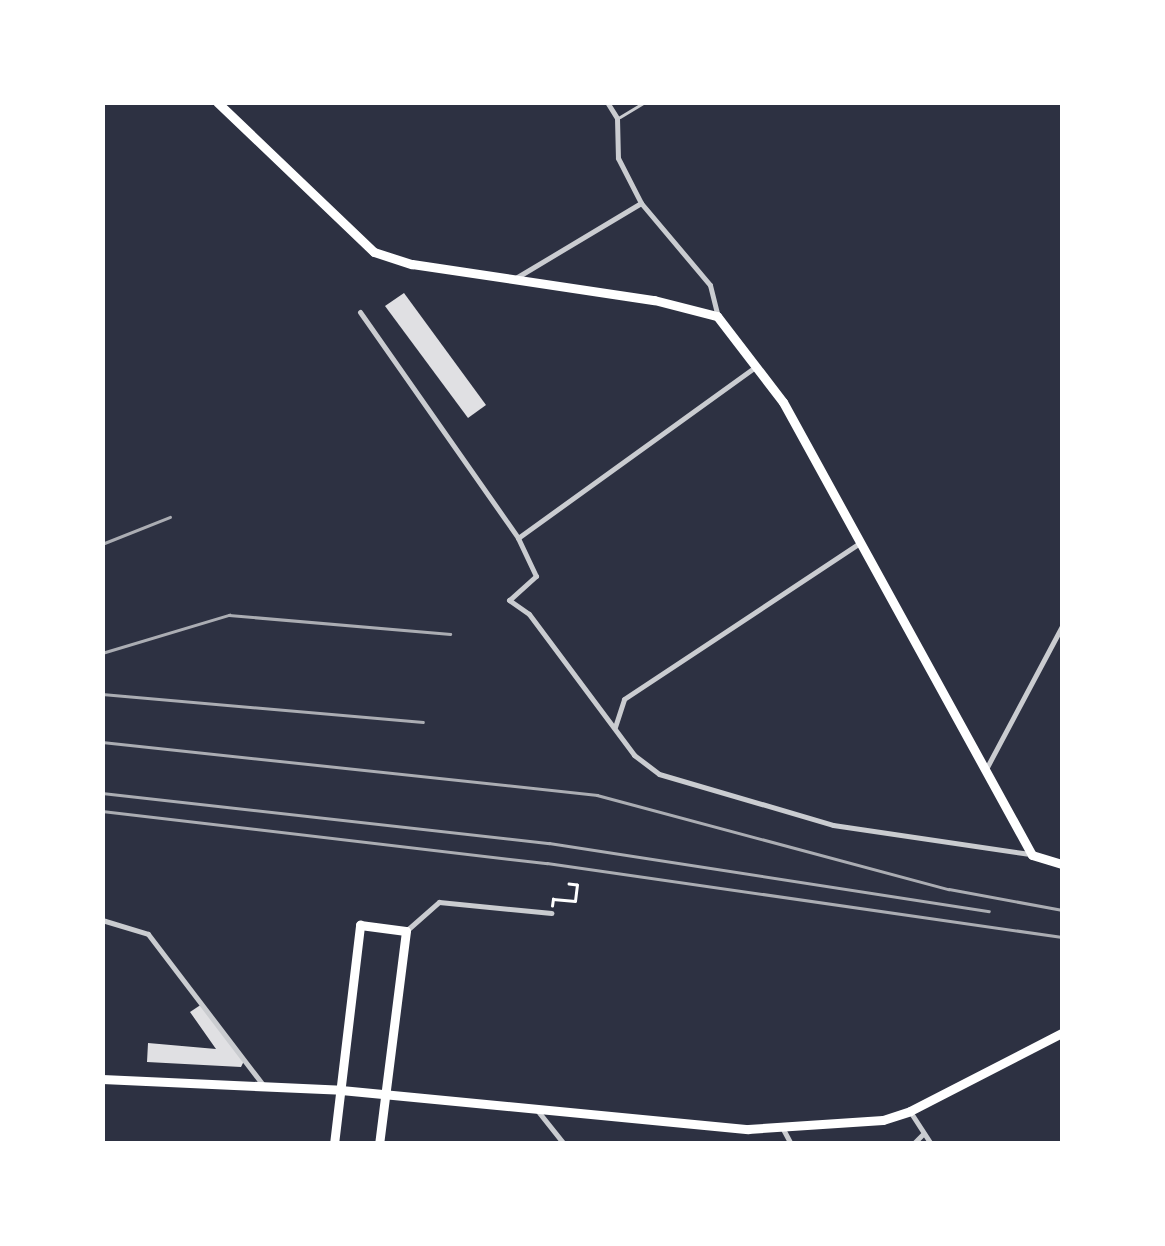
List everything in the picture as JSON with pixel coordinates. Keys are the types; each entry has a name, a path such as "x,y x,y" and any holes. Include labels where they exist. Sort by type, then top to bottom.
{"main road":[{"path":"217,102 374,252 510,281 654,300 717,316 757,366 1032,854 1062,864"},
{"path":"334,1144 360,926 406,931 379,1144"},
{"path":"102,1079 341,1090 714,1128 782,1127 910,1112 1062,1033"}],"street":[{"path":"607,102 617,118 618,158 640,203 710,284 717,316"},
{"path":"510,281 640,203"},
{"path":"360,312 518,538 536,576 509,600 530,614 634,755 659,774 735,800 930,844 1032,854"},
{"path":"518,538 757,366"},
{"path":"614,727 624,699 858,544"},
{"path":"985,772 1062,626"},
{"path":"406,931 439,902 551,913"},
{"path":"102,920 148,934 244,1051 263,1085"},
{"path":"535,1108 564,1144"},
{"path":"910,1112 931,1144"},
{"path":"782,1127 791,1144"},
{"path":"913,1144 923,1134"}],"lane":[{"path":"617,118 645,102"}],"path":[{"path":"551,913 552,899 575,901 577,885 570,884"}],"building":[{"path":"404,293 486,405 468,418 385,306"},
{"path":"202,1004 244,1061 241,1067 147,1062 148,1043 216,1049 190,1012"}],"railway":[{"path":"102,544 170,517"},
{"path":"102,653 229,615 450,634"},
{"path":"102,694 423,722"},
{"path":"102,742 597,795 949,889 1062,910"},
{"path":"102,793 549,843 989,911"},
{"path":"102,811 547,863 1062,937"}]}
